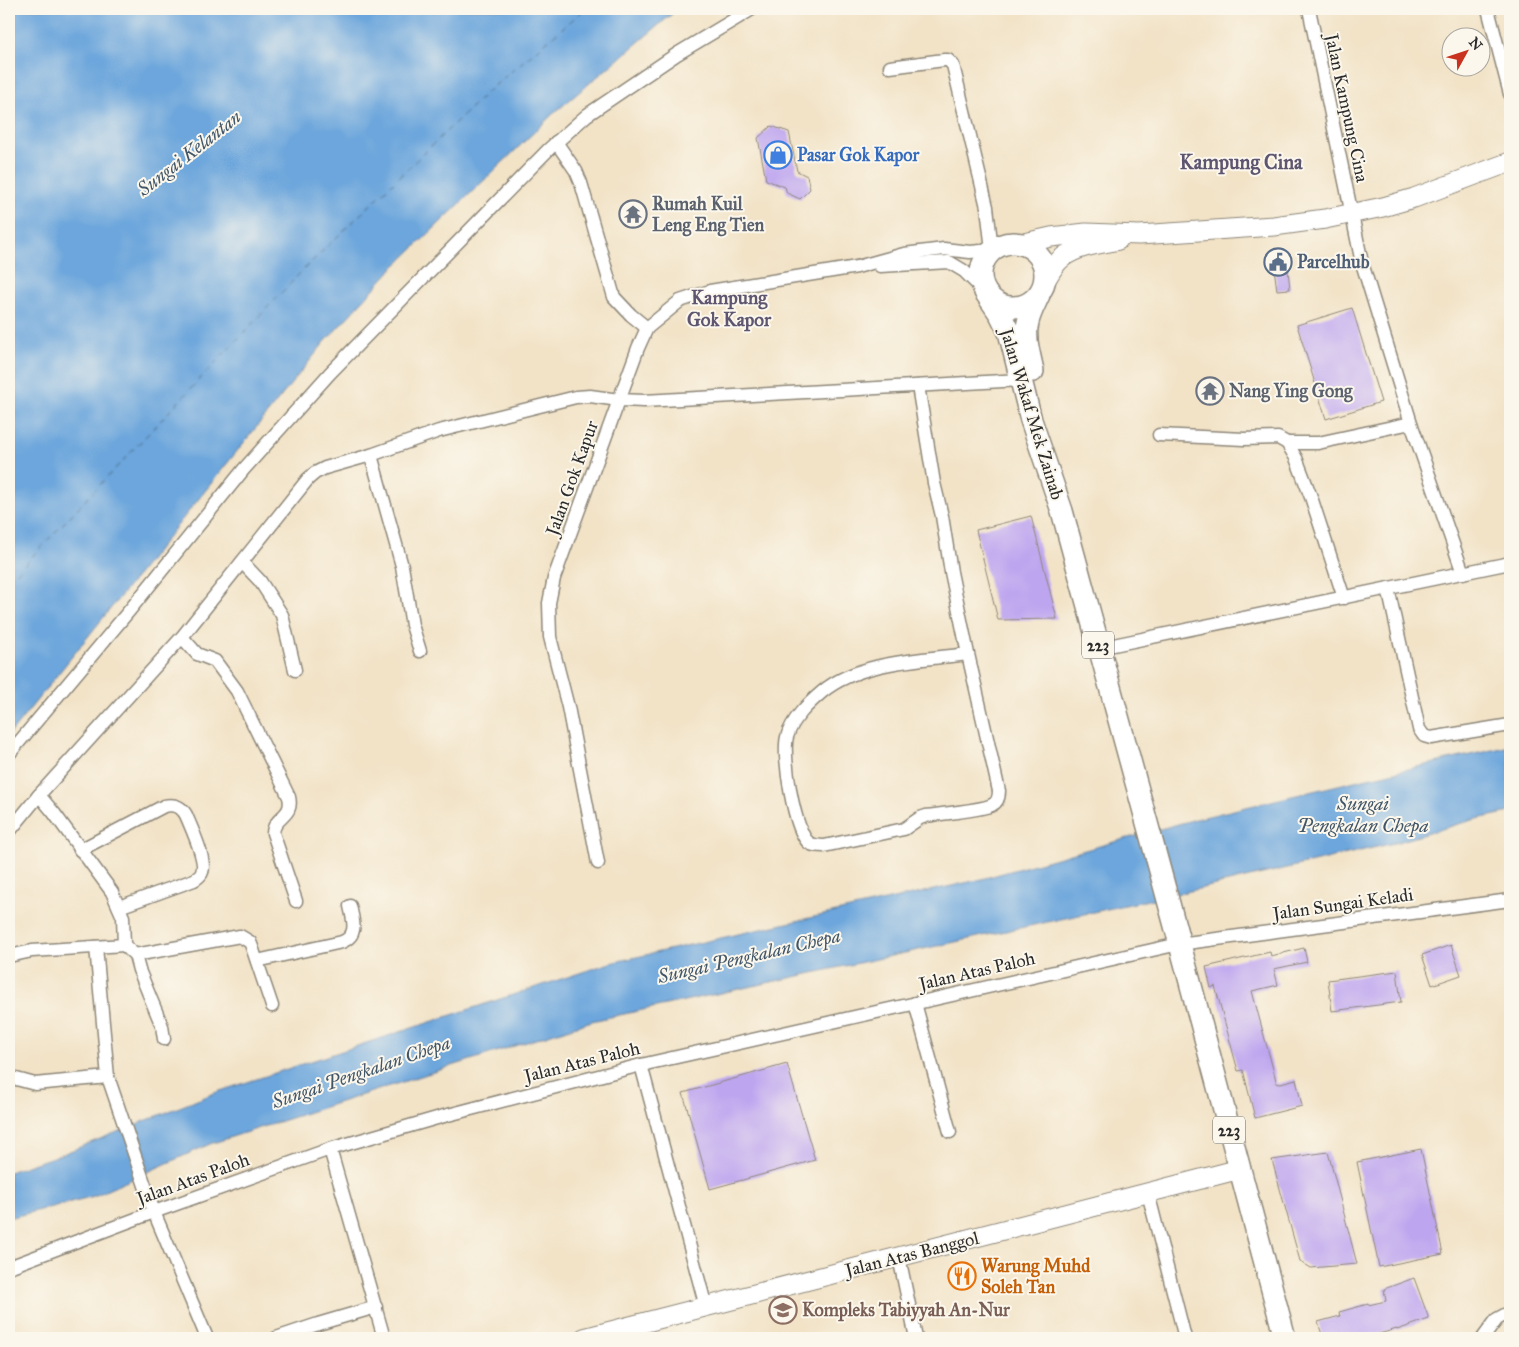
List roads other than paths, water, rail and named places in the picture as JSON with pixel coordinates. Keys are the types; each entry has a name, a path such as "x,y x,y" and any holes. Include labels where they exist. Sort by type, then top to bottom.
{"main road":[{"name":"223","path":"1139,235 1071,252 1056,264 1042,289 1031,302 1022,307 1011,308 1001,306 985,292 982,284 980,274 982,265 992,250 1001,245 1010,243 1020,244 1051,237 1086,233 1139,235 1274,226 1352,215 1414,198 1510,162"},
{"path":"1020,244 1030,248 1037,254 1044,268 1042,289"},
{"name":"Jalan Wakaf Mek Zainab","path":"1042,289 1028,320 1028,346 1062,511 1180,944"},
{"name":"Jalan Wakaf Mek Zainab","path":"985,292 1000,314 1009,332 1031,420 1062,511"},
{"name":"223","path":"1180,944 1285,1338"},
{"name":"Jalan Atas Banggol","path":"584,1338 1240,1169"}],"street":[{"path":"9,754 130,611 257,454 330,373 556,142 587,115 677,54 752,9"},
{"name":"Jalan Kampung Cina","path":"1309,9 1362,263 1411,423 1463,573"},
{"path":"1488,9 1510,94"},
{"path":"890,67 944,60 948,60 953,65 987,207 992,250"},
{"path":"556,142 576,171 581,183 614,297 647,328"},
{"name":"Jalan Gok Kapur","path":"598,863 568,707 550,637 549,603 554,578 618,400 647,328 680,300 710,291 857,267 904,254 944,249 970,252 992,250"},
{"name":"Jalan Gok Kapur","path":"857,267 911,265 944,261 949,262 964,272 985,292"},
{"path":"9,832 39,795 182,637 308,480 324,468 439,431 576,397 590,396 644,401 1021,380"},
{"path":"918,386 951,572 1000,791 997,801 987,807 926,816 904,829 824,846 816,846 808,842 802,835 788,777 786,759 787,737 794,721 823,691 843,678 862,670 883,665 968,654"},
{"path":"1159,435 1244,439 1278,438 1288,443 1318,443 1411,423"},
{"path":"1288,443 1311,497 1344,598"},
{"path":"371,454 402,566 412,625 420,651"},
{"path":"242,562 260,581 282,615 295,670"},
{"path":"1099,648 1510,563"},
{"path":"1388,588 1419,729 1424,736 1431,738 1510,725"},
{"path":"182,637 198,654 215,661 237,691 289,797 290,807 288,812 276,824 273,833 296,901"},
{"path":"39,795 112,892 123,917 124,944 135,955 139,970 162,1026 164,1039"},
{"path":"80,850 164,806 177,806 183,810 203,860 204,866 199,877 119,907"},
{"name":"Jalan Sungai Keladi","path":"1180,944 1510,900"},
{"path":"257,961 348,940 354,930 350,906"},
{"path":"135,955 240,936 250,942 272,1006"},
{"path":"9,956 32,951 124,944"},
{"name":"Jalan Atas Paloh","path":"9,1267 154,1212 330,1149 444,1116 641,1065 1180,944"},
{"path":"96,947 108,1077 154,1212 207,1338"},
{"path":"915,1003 950,1132"},
{"path":"641,1065 706,1307"},
{"path":"9,1077 35,1084 108,1077"},
{"path":"330,1149 384,1338"},
{"path":"1148,1193 1186,1338"},
{"path":"899,1257 916,1338"},
{"path":"276,1338 376,1307"},
{"path":"1483,1338 1497,1319 1510,1312"}],"water":[{"name":"Sungai Kelantan","path":"9,9 678,9 553,114 392,269 324,343 9,735"},
{"name":"Sungai Pengkalan Chepa","path":"1510,746 1510,812 1472,820 1398,842 1190,891 592,1021 210,1144 94,1196 9,1218 9,1172 65,1153 217,1092 610,963 978,880 1196,819"}],"place":[{"name":"Pasar Gok Kapor","path":"778,155"},
{"name":"Rumah Kuil Leng Eng Tien","path":"633,214"},
{"name":"Parcelhub","path":"1278,262"},
{"name":"Nang Ying Gong","path":"1210,391"},
{"name":"Warung Muhd Soleh Tan","path":"962,1276"},
{"name":"Kompleks Tabiyyah An-Nur","path":"783,1310"}],"district":[{"name":"Kampung Cina","path":"1241,162"},
{"name":"Kampung Gok Kapor","path":"729,308"}]}
